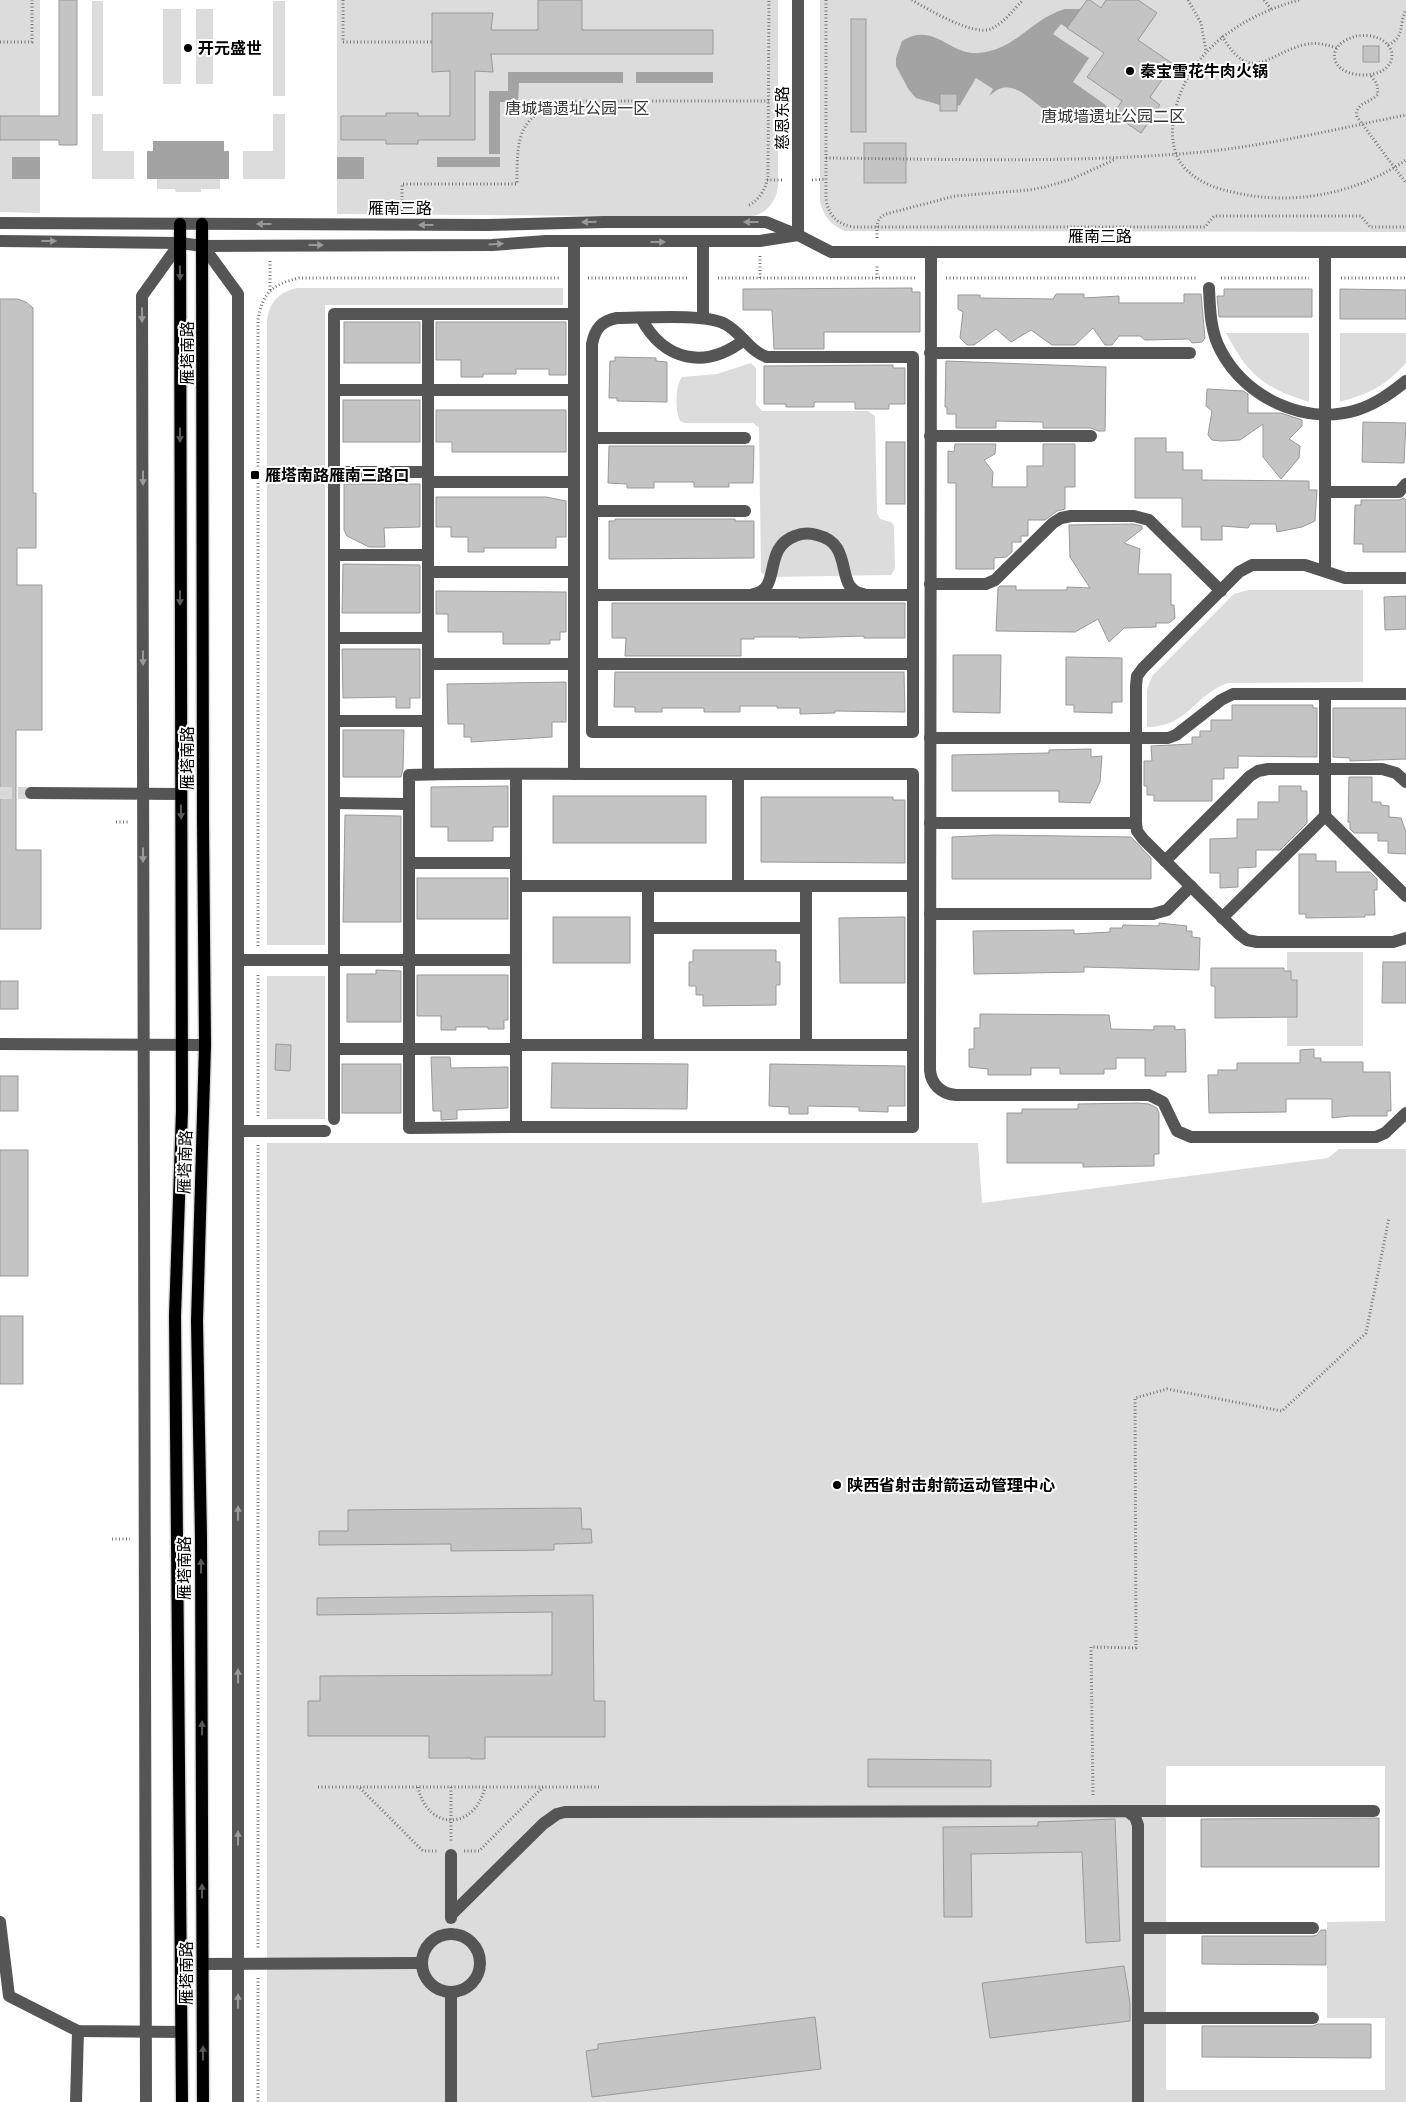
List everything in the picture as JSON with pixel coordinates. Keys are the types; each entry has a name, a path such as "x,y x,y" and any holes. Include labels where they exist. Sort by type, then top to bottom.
{"main road":[{"name":"雁塔南路","path":"180,224 182,1110 175,1316 182,2102"},
{"name":"雁塔南路","path":"202,224 205,1045 197,1321 201,1538 203,2102"}],"street":[{"name":"慈恩东路","path":"798,0 798,235"},
{"name":"雁南三路","path":"0,223 488,225 604,222 766,222 798,235 831,252 1406,252"},
{"path":"0,241 180,243 203,246 492,245 546,241 760,241 798,235"},
{"path":"574,241 574,774"},
{"path":"704,242 704,318"},
{"path":"146,2102 142,296 180,243"},
{"path":"203,246 238,294 238,2102"},
{"path":"930,252 930,1074 938,1088 946,1093 956,1095 1149,1095 1163,1102 1176,1131 1191,1137 1376,1137 1385,1133 1406,1113"},
{"path":"1325,252 1325,571"},
{"path":"1211,281 1210,320 1220,350 1238,376 1264,397 1293,410 1325,415 1357,410 1386,397 1406,381"},
{"path":"334,1119 334,314 574,314"},
{"path":"428,314 428,774"},
{"path":"641,318 649,332 659,343 672,352 687,357 702,358 717,355 732,349 744,340"},
{"path":"641,318 712,318 727,325 758,353 767,357 913,357 913,732 592,732 592,344 594,334 599,325 607,320 641,318"},
{"path":"930,353 1190,353"},
{"path":"334,390 574,390"},
{"path":"930,436 1091,436"},
{"path":"592,438 746,438"},
{"path":"334,472 574,482"},
{"path":"1325,492 1399,492 1406,484"},
{"path":"592,511 746,511"},
{"path":"930,584 990,583 1061,518 1071,516 1134,516 1149,520 1220,591"},
{"path":"752,595 761,593 767,588 775,554 783,543 794,536 809,533 823,536 834,544 842,555 846,580 851,588 858,593 868,595"},
{"path":"334,555 428,555"},
{"path":"1406,578 1345,578 1305,565 1252,565 1243,569 1140,672 1136,686 1136,823 1140,835 1222,918 1243,937 1257,942 1392,942 1406,938"},
{"path":"428,572 574,572"},
{"path":"592,595 913,595"},
{"path":"334,638 428,638"},
{"path":"428,664 574,664"},
{"path":"592,664 913,664"},
{"path":"930,738 1163,738 1176,735 1221,700 1233,694 1406,694"},
{"path":"1222,918 1325,816 1325,694"},
{"path":"334,721 428,721"},
{"path":"1165,861 1254,773 1268,769 1386,769 1396,773 1406,782"},
{"path":"516,774 516,1127"},
{"path":"574,774 913,774 913,1127 409,1128 409,775 574,774"},
{"path":"738,774 738,886"},
{"path":"31,793 180,794"},
{"path":"334,804 409,804"},
{"path":"1325,816 1406,896"},
{"path":"930,823 1136,823"},
{"path":"409,863 516,863"},
{"path":"516,886 913,886"},
{"path":"648,886 648,1045"},
{"path":"806,886 806,1045"},
{"path":"930,914 1153,914 1167,910 1191,886"},
{"path":"648,928 806,928"},
{"path":"238,960 516,960"},
{"path":"0,1044 205,1045"},
{"path":"334,1049 648,1045 913,1045"},
{"path":"238,1131 325,1131"},
{"path":"1127,1811 1138,1822 1138,2102"},
{"path":"451,1915 543,1824 557,1814 565,1812 1374,1811"},
{"path":"451,1853 451,1933"},
{"path":"0,1922 9,1996 78,2031 181,2032"},
{"path":"1138,1928 1313,1928"},
{"path":"451,1933 463,1936 472,1942 479,1952 481,1963 479,1975 472,1984 463,1991 451,1993 440,1991 430,1984 424,1975 421,1963 424,1952 430,1942 440,1936 451,1933"},
{"path":"203,1964 421,1963"},
{"path":"451,1993 451,2102"},
{"path":"1138,2018 1313,2018"},
{"path":"76,2102 78,2031"}],"path":[{"path":"0,42 32,42 32,0"},
{"path":"343,0 343,42 433,42"},
{"path":"745,207 754,202 765,188 768,180 768,0"},
{"path":"826,0 826,198 831,214 838,222 848,226 1205,227 1214,216 1361,216 1370,227 1406,227"},
{"path":"912,0 961,24 985,30 998,25 1023,0"},
{"path":"1188,0 1201,23 1206,52"},
{"path":"1264,0 1271,9"},
{"path":"1299,0 1271,9 1248,20 1222,36 1206,52 1188,78 1176,105 1173,128 1176,154 1189,172 1211,186 1240,194 1274,198 1310,197 1332,192 1368,181 1406,160"},
{"path":"1388,44 1396,41 1401,35 1406,10"},
{"path":"1222,36 1240,57 1253,64 1266,62 1292,49 1311,44 1322,44 1337,48"},
{"path":"1361,36 1374,37 1388,44 1392,52 1390,63 1382,71 1370,75 1356,75 1342,69 1338,64 1335,57 1337,48 1346,40 1361,36"},
{"path":"1370,75 1377,84 1378,94 1358,108 1356,113 1360,124 1395,167 1406,184"},
{"path":"402,212 402,184 517,184 517,149 521,132 532,117 549,105 570,101 768,101"},
{"path":"826,158 1118,158 1176,154 1269,141 1406,115"},
{"path":"877,278 877,227 879,218 886,214 955,196 1045,187 1072,179 1118,158"},
{"path":"393,212 412,212"},
{"path":"258,2102 258,320 261,304 270,291 277,286 283,282 299,278 930,278 1211,281 1406,278"},
{"path":"1093,1811 1090,1647 1136,1648 1135,1398 1167,1390 1282,1411 1366,1333 1389,1218"},
{"path":"318,1787 599,1787"},
{"path":"359,1787 424,1851 451,1853 479,1851 543,1787"},
{"path":"418,1787 420,1800 428,1810 438,1818 451,1820 464,1818 475,1810 482,1800 484,1787"},
{"path":"451,1787 451,1853"}],"green space":[{"path":"0,0 40,0 40,213 0,212"},
{"name":"唐城墙遗址公园一区","path":"337,0 778,0 777,193 768,208 759,214 748,217 337,214"},
{"name":"唐城墙遗址公园二区","path":"820,0 1406,0 1406,232 845,231 829,220 820,202"},
{"path":"92,1 103,1 103,96 92,96"},
{"path":"273,1 285,1 285,96 273,96"},
{"path":"163,9 181,9 181,84 163,84"},
{"path":"196,9 213,9 213,84 196,84"},
{"path":"92,114 103,114 103,151 134,151 134,179 92,179"},
{"path":"273,114 285,114 285,179 243,179 243,151 273,151"},
{"path":"157,179 220,179 220,189 201,189 201,192 176,192 175,189 157,189"},
{"path":"297,288 563,288 563,305 325,305 325,945 267,945 267,321 270,308 276,299 285,292"},
{"path":"1226,333 1309,333 1309,402 1280,391 1259,378 1242,360"},
{"path":"1340,333 1406,333 1406,363 1383,384 1340,402"},
{"path":"751,363 756,368 756,404 762,411 868,411 875,416 877,513 880,519 891,522 894,526 895,568 891,575 771,577 761,572 759,428 753,423 685,423 680,421 678,417 677,405 678,386 682,377 717,374"},
{"path":"1248,590 1363,590 1363,682 1228,683 1217,688 1172,722 1161,726 1147,727 1147,690 1152,676 1234,594"},
{"path":"1287,952 1363,952 1363,1046 1287,1046"},
{"path":"267,976 325,976 325,1119 267,1119"},
{"name":"陕西省射击射箭运动管理中心","path":"267,1143 978,1143 982,1203 1328,1158 1339,1149 1406,1149 1406,2102 267,2102","holes":["1166,1766 1385,1766 1385,1921 1327,1922 1327,2018 1385,2018 1385,2090 1166,2090"]}],"shaded area":[{"path":"1065,9 1081,9 1067,28 1061,24 1053,34 1089,58 1073,82 1107,106 1101,112 1089,118 1075,122 1063,120 1052,115 1012,88 1002,88 989,96 993,89 976,78 960,105 957,106 956,94 940,94 940,105 916,98 909,90 896,66 896,58 902,41 913,36 923,35 932,37 968,52 992,51 1013,40 1042,20"},
{"path":"508,72 623,72 623,83 519,83 518,102 500,102 500,154 489,154 489,91 508,91"},
{"path":"636,72 713,72 713,83 636,83"},
{"path":"153,141 224,141 224,151 229,151 229,179 147,179 147,151 153,151"},
{"path":"12,157 40,157 40,179 12,179"},
{"path":"337,157 364,157 364,179 337,179"},
{"path":"437,157 500,157 500,167 437,167"}],"building":[{"path":"59,0 77,0 77,145 59,145 59,140 0,140 0,116 59,116"},
{"path":"538,0 582,0 582,30 713,30 713,54 491,54 493,72 475,71 475,140 418,140 418,144 386,144 386,140 341,140 341,116 386,116 386,113 418,113 418,116 450,116 450,71 432,72 432,13 493,13 491,30 538,30"},
{"name":"秦宝雪花牛肉火锅","path":"1087,0 1101,8 1106,0 1138,0 1157,13 1138,40 1173,64 1150,97 1160,105 1141,133 1113,114 1122,101 1087,77 1104,53 1067,28"},
{"path":"851,19 866,19 866,132 851,132"},
{"path":"1363,46 1379,46 1379,62 1363,62"},
{"path":"940,94 957,94 957,111 940,111"},
{"path":"864,143 906,143 906,183 864,183"},
{"path":"912,288 912,292 920,292 920,332 824,332 824,349 774,349 772,310 743,310 743,289"},
{"path":"1224,289 1312,289 1312,317 1219,317 1217,296 1224,296"},
{"path":"1340,289 1406,290 1406,319 1340,319"},
{"path":"1056,294 1084,294 1084,298 1119,296 1119,303 1184,303 1184,294 1201,294 1205,338 1202,342 1192,343 1189,339 1145,340 1140,336 1119,336 1112,345 1105,345 1093,328 1075,345 1052,345 1031,330 1011,342 996,329 974,345 967,345 960,338 963,312 958,309 958,295 980,295 980,298 1053,299"},
{"path":"0,299 18,299 26,302 33,308 33,493 36,493 36,548 17,548 17,585 42,585 42,730 16,730 16,850 41,850 41,929 0,929"},
{"path":"344,322 420,322 420,363 344,363"},
{"path":"436,322 566,322 566,375 549,375 549,369 516,369 516,374 483,374 483,377 461,377 461,360 436,360"},
{"path":"615,357 656,358 656,361 667,362 667,402 617,401 617,398 609,398 610,361 615,361"},
{"path":"946,361 1106,367 1105,431 1091,428 1043,428 1043,422 996,421 996,428 956,428 956,414 947,414 947,407 945,407"},
{"path":"893,365 893,368 905,368 905,404 889,404 889,409 855,409 855,402 814,402 814,407 786,407 786,404 764,404 764,366"},
{"path":"1207,389 1243,391 1248,394 1248,413 1281,413 1302,420 1302,426 1289,439 1300,446 1299,458 1281,479 1263,457 1263,424 1240,440 1212,440 1208,435 1212,411 1206,406"},
{"path":"343,400 420,400 420,442 343,442"},
{"path":"436,410 566,410 566,452 452,452 452,442 436,442"},
{"path":"1363,422 1406,423 1404,463 1362,462"},
{"path":"1135,438 1166,438 1166,452 1183,452 1183,470 1202,470 1202,480 1309,481 1309,490 1317,490 1315,521 1302,527 1277,532 1276,524 1250,524 1248,528 1222,526 1222,540 1201,540 1201,527 1182,527 1182,498 1135,498"},
{"path":"886,442 905,442 905,504 886,504"},
{"path":"955,444 996,444 995,454 984,460 993,472 992,487 1027,487 1027,466 1043,466 1043,444 1075,444 1075,487 1065,487 1065,509 1057,511 1045,520 1028,520 1028,536 1021,536 1021,542 1012,542 1012,552 1006,557 994,558 994,569 956,569 956,483 948,483 948,451 954,452"},
{"path":"609,446 754,446 753,483 729,483 729,487 694,487 694,482 654,482 654,488 627,488 627,484 608,483"},
{"path":"344,484 420,484 420,527 384,528 385,547 369,547 347,536 344,530"},
{"path":"436,497 546,497 566,501 566,537 556,537 556,548 484,548 484,552 468,552 468,537 451,537 451,527 436,527"},
{"path":"1404,498 1406,500 1406,552 1363,552 1363,544 1354,544 1355,505 1361,505 1361,500 1399,500"},
{"path":"615,519 735,519 735,521 754,521 754,558 609,559 609,521 615,521"},
{"path":"1133,524 1142,526 1142,529 1124,543 1140,549 1138,574 1171,574 1171,605 1174,605 1175,618 1169,623 1156,623 1156,627 1124,628 1109,642 1098,619 1075,632 996,631 998,588 1000,586 1016,586 1016,590 1067,590 1067,587 1090,588 1070,557 1069,525"},
{"path":"343,564 420,565 420,613 342,613"},
{"path":"436,591 566,592 566,632 560,632 560,640 550,640 550,644 503,644 503,632 448,632 448,614 436,614"},
{"path":"1406,596 1406,629 1385,630 1384,597"},
{"path":"612,603 905,603 905,638 864,638 864,636 754,637 754,639 741,639 741,656 625,656 626,638 612,638"},
{"path":"342,649 420,649 420,698 410,698 410,708 396,708 396,697 343,698"},
{"path":"953,655 1001,655 1000,713 953,712"},
{"path":"1066,657 1122,658 1122,702 1112,702 1112,713 1074,712 1074,705 1066,705"},
{"path":"615,672 904,672 905,712 835,711 835,713 800,714 800,708 740,706 740,712 704,712 704,708 662,708 662,712 635,712 635,707 614,707"},
{"path":"566,682 566,722 552,722 552,737 471,742 471,737 464,737 464,724 448,724 447,684"},
{"path":"1232,705 1313,705 1313,708 1317,708 1317,757 1238,756 1238,768 1224,768 1224,779 1212,779 1212,801 1154,801 1154,795 1147,795 1147,786 1144,786 1144,761 1152,761 1151,746 1192,744 1192,737 1200,737 1200,731 1211,731 1211,720 1232,720"},
{"path":"1333,708 1406,708 1406,759 1350,761 1350,758 1333,757"},
{"path":"343,730 404,730 401,777 343,777"},
{"path":"1091,749 1091,757 1102,756 1100,782 1090,803 1059,802 1059,791 952,791 952,755 1049,753 1049,750"},
{"path":"1349,777 1372,777 1372,802 1381,802 1381,805 1389,806 1389,817 1401,818 1406,832 1406,854 1388,853 1388,841 1378,841 1378,833 1354,833 1350,829 1350,822 1348,822"},
{"path":"508,786 508,827 493,827 493,841 448,841 448,827 431,827 431,787"},
{"path":"1279,786 1301,786 1301,791 1307,791 1307,823 1280,850 1256,850 1256,867 1238,868 1238,887 1220,888 1220,873 1210,873 1210,839 1237,838 1237,819 1258,819 1258,802 1279,802"},
{"path":"553,796 706,796 706,843 553,843"},
{"path":"761,797 893,797 893,800 905,800 905,863 761,862"},
{"path":"345,815 401,816 401,922 343,922"},
{"path":"995,835 1131,837 1151,858 1151,879 952,879 952,837"},
{"path":"1299,854 1316,854 1316,861 1336,861 1336,872 1370,872 1377,879 1377,890 1374,890 1375,915 1365,915 1365,917 1306,918 1306,914 1299,914"},
{"path":"417,878 508,878 508,919 417,919"},
{"path":"553,917 630,917 630,963 553,963"},
{"path":"905,917 905,983 840,983 839,918"},
{"path":"1159,923 1187,926 1186,931 1192,931 1192,937 1200,938 1199,970 1084,967 1084,972 974,974 973,931 1074,930 1074,934 1110,932 1110,928 1122,928 1123,925 1159,926"},
{"path":"693,950 776,950 776,962 780,962 780,985 776,985 776,1005 703,1006 703,995 696,995 696,986 689,986 689,962 693,962"},
{"path":"1383,962 1406,962 1406,1003 1382,1003"},
{"path":"1211,968 1284,968 1284,971 1291,971 1291,980 1297,980 1297,1017 1215,1018 1215,986 1211,986"},
{"path":"376,970 401,971 401,1022 347,1022 347,974 376,974"},
{"path":"417,975 508,975 508,1020 504,1020 504,1029 456,1027 456,1030 441,1030 441,1016 417,1016"},
{"path":"0,981 18,981 18,1009 0,1009"},
{"path":"980,1014 1109,1015 1111,1029 1154,1030 1154,1026 1175,1026 1175,1030 1185,1029 1186,1072 1166,1072 1166,1076 1145,1076 1145,1058 1116,1058 1116,1069 1104,1069 1104,1074 1060,1074 1060,1068 1031,1068 1031,1075 988,1075 988,1069 969,1067 969,1049 974,1049 974,1028 980,1028"},
{"path":"276,1044 291,1045 290,1071 275,1070"},
{"path":"1314,1049 1314,1058 1321,1058 1321,1062 1363,1062 1363,1072 1390,1072 1391,1111 1387,1111 1387,1116 1332,1118 1332,1099 1286,1099 1286,1112 1209,1113 1208,1075 1218,1075 1218,1070 1237,1070 1237,1063 1300,1063 1300,1050"},
{"path":"431,1057 450,1057 451,1068 508,1067 508,1108 457,1110 457,1119 441,1120 441,1111 433,1111"},
{"path":"552,1063 688,1064 687,1109 551,1108"},
{"path":"342,1064 401,1064 401,1113 342,1113"},
{"path":"770,1064 905,1066 905,1106 888,1106 888,1112 859,1111 859,1107 808,1106 808,1114 789,1114 789,1107 769,1106"},
{"path":"0,1076 18,1076 18,1111 0,1111"},
{"path":"1078,1104 1149,1104 1157,1108 1159,1113 1159,1154 1154,1154 1154,1166 1083,1167 1083,1163 1007,1163 1007,1113 1022,1113 1022,1109 1078,1109"},
{"path":"0,1150 28,1150 28,1276 0,1276"},
{"path":"0,1316 23,1316 23,1384 0,1384"},
{"path":"581,1508 582,1529 591,1529 592,1543 554,1544 554,1550 451,1551 451,1544 319,1545 319,1531 348,1531 348,1510"},
{"path":"593,1595 594,1701 605,1701 605,1737 485,1737 485,1759 471,1759 429,1758 429,1736 308,1736 308,1701 320,1701 320,1676 552,1675 552,1612 317,1615 317,1598"},
{"path":"868,1759 991,1760 991,1787 868,1787"},
{"path":"1379,1818 1379,1867 1201,1867 1201,1819"},
{"path":"1115,1819 1120,1941 1086,1943 1082,1852 971,1854 972,1917 944,1917 943,1827 1038,1826 1038,1822"},
{"path":"1321,1930 1326,1930 1326,1965 1202,1964 1202,1936 1313,1936 1317,1935"},
{"path":"1124,1966 1130,2003 1130,2021 990,2038 982,1983"},
{"path":"815,2017 821,2069 592,2097 586,2051 598,2049 598,2044"},
{"path":"1318,2024 1371,2024 1371,2058 1202,2057 1202,2026 1313,2026"}],"tunnel":[{"path":"0,793 31,793"}],"place":[{"name":"开元盛世","path":"188,48"},
{"name":"秦宝雪花牛肉火锅","path":"1130,71"},
{"name":"雁塔南路雁南三路口","path":"255,475"},
{"name":"陕西省射击射箭运动管理中心","path":"837,1485"}]}
